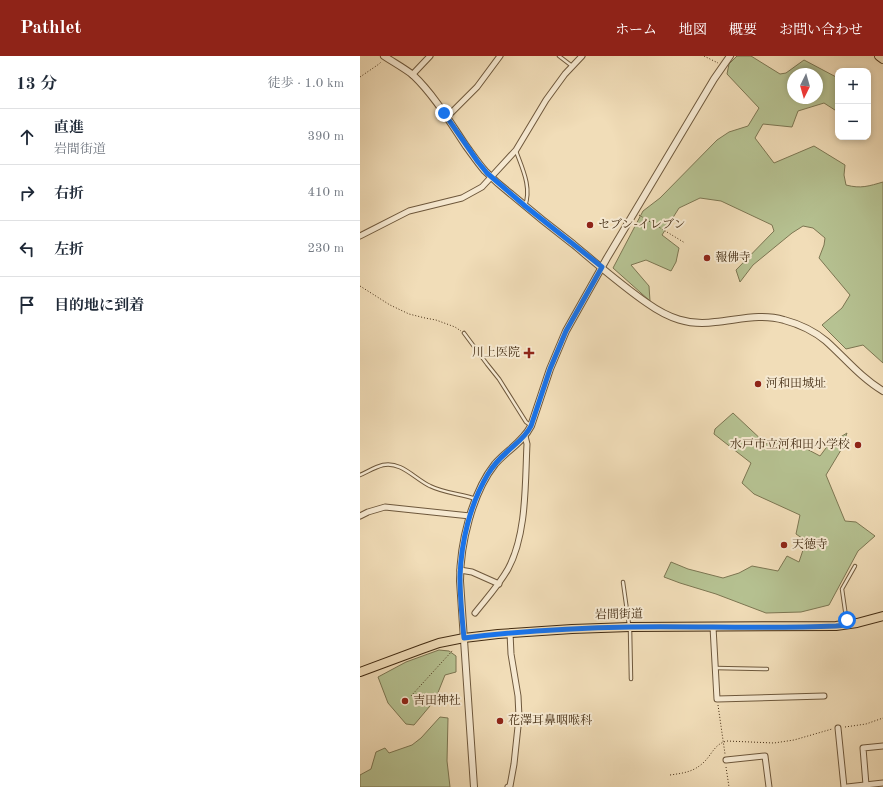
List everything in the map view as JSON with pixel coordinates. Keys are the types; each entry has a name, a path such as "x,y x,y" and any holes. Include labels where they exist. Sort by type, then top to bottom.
{"main road":[{"path":"879,56 883,59"},
{"name":"岩間街道","path":"360,672 430,646 464,638 510,633 630,627 836,626 868,621 883,616"}],"street":[{"path":"384,56 412,75 431,95 478,162 491,177 525,206 659,312 667,316 691,322 703,323 748,317 782,319 807,329 826,341 859,373 883,391"},
{"path":"412,75 430,56"},
{"path":"447,117 477,87 500,56"},
{"path":"360,236 409,211 462,198 482,187 516,150 546,100 565,74 582,56"},
{"path":"474,787 460,585 460,570 464,538 470,516 488,474 495,464 525,436 531,426 550,369 566,331 634,212 730,56"},
{"path":"475,613 499,584 512,561 520,534 523,516 527,444 525,436"},
{"path":"360,516 385,507 470,516"},
{"path":"460,570 472,572 499,584"},
{"path":"714,627 717,699 824,696"},
{"path":"508,787 510,786 514,764 518,717 518,696 511,654 510,633"},
{"path":"838,728 846,787 883,783"},
{"path":"866,785 863,748 883,746"},
{"path":"726,760 765,756 769,787"}],"lane":[{"path":"559,56 572,66"},
{"path":"516,150 527,186 527,200 525,206"},
{"path":"464,333 499,379 526,422 531,426"},
{"path":"360,475 390,464 404,469 430,486 476,499"},
{"path":"847,625 842,589 854,566"},
{"path":"623,582 630,627 631,679"},
{"path":"715,668 767,669"}],"path":[{"path":"360,77 379,64 384,56"},
{"path":"704,56 723,66"},
{"path":"634,212 685,243"},
{"path":"360,286 390,305 403,311 436,320 455,327 464,333"},
{"path":"411,696 453,650"},
{"path":"717,699 724,742 728,787"},
{"path":"670,775 688,772 697,768 705,762 720,743 727,741 774,743 794,740 838,728 866,724 883,718"}],"green space":[{"path":"737,56 751,56 780,74 787,72 787,104 821,104 798,111 792,127 763,124 755,138 774,163 814,146 845,165 844,175 846,185 861,187 883,182 883,363 863,345 846,349 822,325 842,308 850,295 819,258 825,238 813,228 803,226 792,233 753,265 740,282 736,270 774,231 772,225 721,201 700,198 679,208 662,235 679,248 676,262 671,271 646,260 631,265 649,286 650,301 613,268 643,211 660,198 717,140 729,132 748,126 759,108 727,74 729,64"},
{"path":"804,60 819,68 793,68"},
{"path":"823,70 835,76 835,110 824,103"},
{"path":"733,413 766,444 786,438 820,456 829,444 847,433 841,450 826,475 845,521 856,522 875,536 858,551 829,605 801,612 766,613 716,594 664,577 671,562 688,569 723,578 739,573 752,566 778,571 787,556 799,562 806,541 796,534 800,515 754,494 742,483 751,463 714,434 715,429"},
{"path":"439,650 449,651 456,656 456,672 445,675 435,700 414,725 406,724 388,703 378,677 406,662"},
{"path":"440,717 448,718 447,761 450,787 360,787 360,775 371,769 376,752 385,748 389,753 412,745 421,738"}],"place":[{"name":"セブン-イレブン","path":"590,225"},
{"name":"報佛寺","path":"707,258"},
{"name":"川上医院","path":"529,353"},
{"name":"河和田城址","path":"758,384"},
{"name":"水戸市立河和田小学校","path":"858,445"},
{"name":"天徳寺","path":"784,545"},
{"name":"吉田神社","path":"405,701"},
{"name":"花澤耳鼻咽喉科","path":"500,721"}],"route":[{"path":"444,113 481,167 487,173 525,206 602,267 566,331 550,369 531,426 525,436 495,464 488,474 473,506 464,538 460,570 464,638 572,629 630,627 836,626 847,625 847,620"}]}
